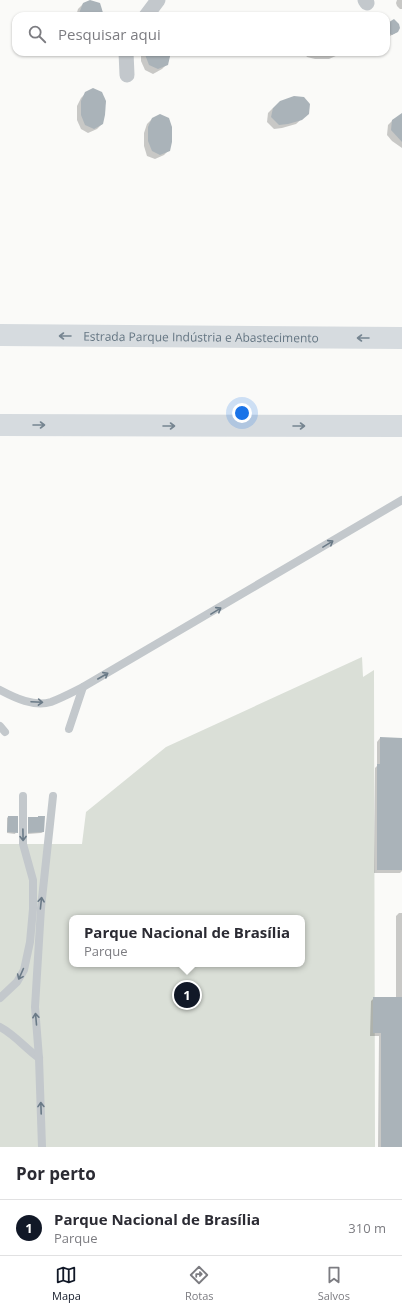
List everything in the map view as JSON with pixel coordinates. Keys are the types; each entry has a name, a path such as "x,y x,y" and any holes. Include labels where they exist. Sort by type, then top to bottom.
{"highway":[{"name":"Estrada Parque Indústria e Abastecimento","path":"0,335 402,338"},
{"path":"0,425 402,426"}],"street":[{"path":"149,12 158,0"},
{"path":"126,56 127,75"}],"lane":[{"path":"0,690 16,698 37,703 50,702 83,687 402,500"},
{"path":"69,729 83,687"},
{"path":"0,998 18,982 24,970 30,942 34,909 33,886 23,844 24,796"},
{"path":"42,1147 39,1058 35,1007 41,908 53,796"},
{"path":"0,1027 12,1035 39,1058"}],"shaded area":[{"path":"362,657 363,677 374,670 375,1147 0,1147 0,844 82,844 86,812 166,747"}],"building":[{"path":"90,0 100,3 103,12 80,12 83,3"},
{"path":"394,19 399,24 400,28 398,32 392,35 390,34 390,22"},
{"path":"146,56 170,56 168,65 158,69 149,65"},
{"path":"93,88 102,92 106,101 103,124 94,129 85,125 81,115 81,101 85,92"},
{"path":"294,96 304,97 310,104 309,114 302,120 279,125 271,117 273,108 280,101"},
{"path":"402,113 402,142 391,130 392,120"},
{"path":"160,114 169,118 172,127 172,142 170,151 160,155 152,151 148,141 148,127 152,118"},
{"path":"380,737 402,738 402,870 377,870 377,764 380,764"},
{"path":"8,816 18,816 18,833 7,832"},
{"path":"45,816 44,832 28,833 28,817"},
{"path":"373,997 402,997 402,1147 381,1147 381,1033 373,1033"}],"place":[{"name":"Parque Nacional de Brasília","path":"187,995"}]}
